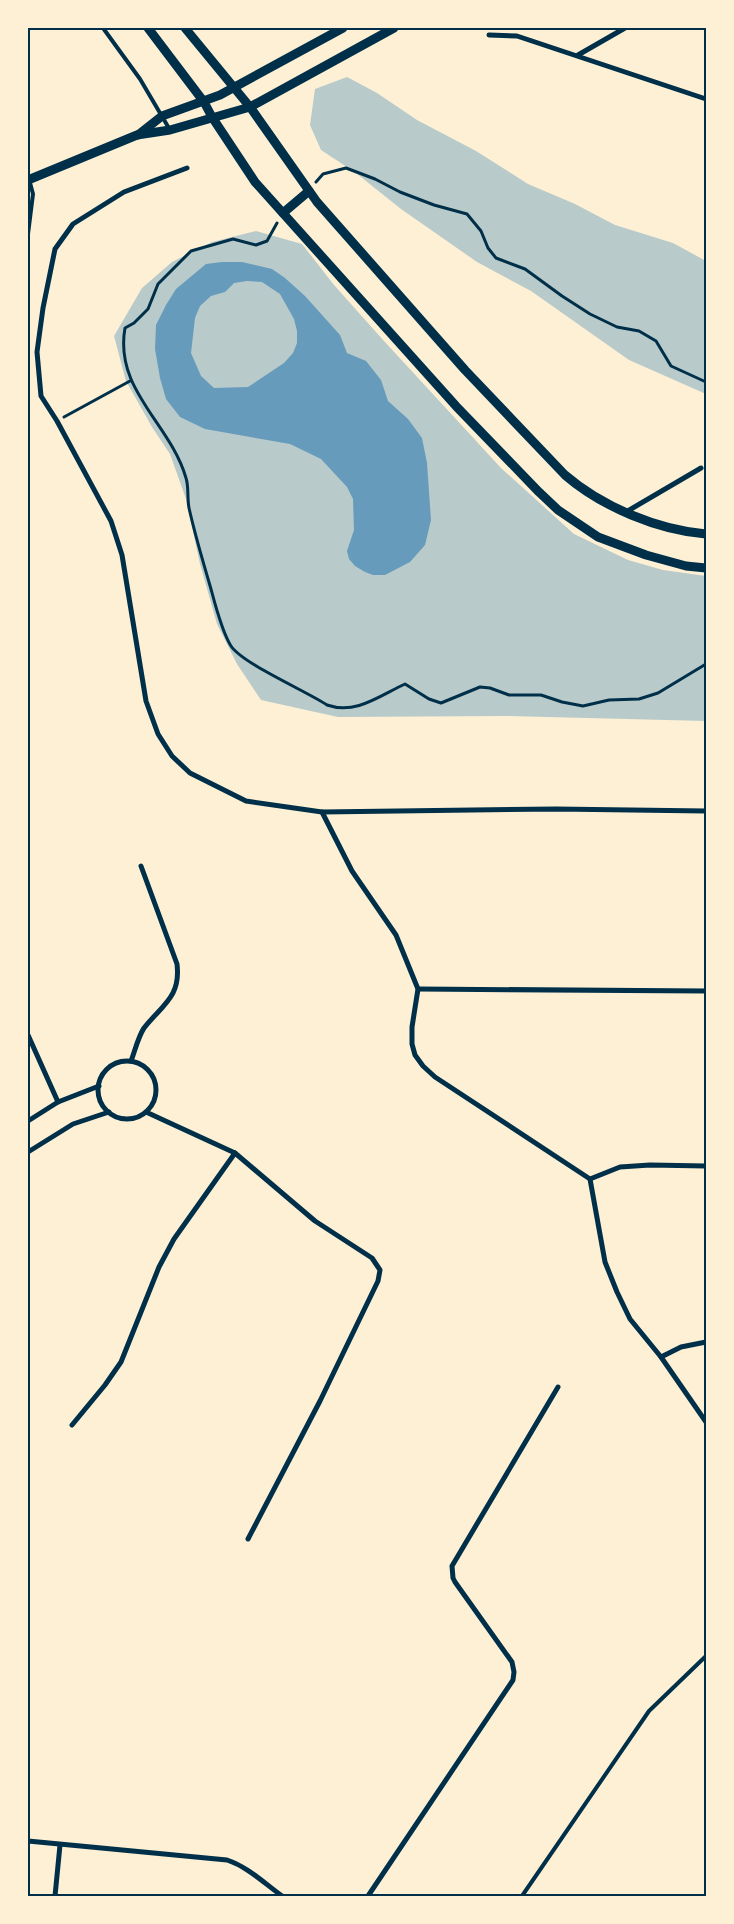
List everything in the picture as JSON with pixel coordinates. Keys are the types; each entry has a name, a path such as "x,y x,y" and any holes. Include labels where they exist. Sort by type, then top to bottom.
{"street":[{"path":"148,28 204,102 255,182 456,406 539,492 558,510 598,537 646,555 686,566 706,568"},
{"path":"185,28 250,107 317,202 465,370 565,476 580,489 626,512 666,528 706,534"},
{"path":"137,135 162,116 204,102 234,88 343,28"},
{"path":"28,180 137,135 170,130 250,107 394,28"},
{"path":"578,55 625,28"},
{"path":"489,35 517,36 706,99"},
{"path":"187,168 124,192 73,224 55,249 43,308 37,352 41,396 57,421 111,521 122,555 146,701 158,734 172,756 190,773 246,801 322,812 556,809 706,811"},
{"path":"283,213 309,191"},
{"path":"626,512 701,468"},
{"path":"322,812 352,870 396,936 418,989 412,1027 412,1044 415,1055 423,1066 435,1076 590,1179 605,1262 616,1292 630,1319 661,1357 706,1422"},
{"path":"131,1061 143,1029 173,996 179,976 177,964 141,866"},
{"path":"418,989 706,991"},
{"path":"28,1035 58,1102"},
{"path":"122,1061 131,1061 140,1064 153,1076 156,1084 156,1095 146,1112 138,1117 128,1119 118,1117 109,1112 101,1100 99,1086 106,1070 122,1061"},
{"path":"28,1121 58,1102 99,1086"},
{"path":"28,1152 73,1124 109,1112"},
{"path":"146,1112 235,1152 315,1221 372,1258 379,1266 381,1274 320,1402 248,1539"},
{"path":"72,1425 121,1362 158,1267 174,1239 235,1152"},
{"path":"590,1179 620,1167 650,1165 706,1166"},
{"path":"661,1357 681,1348 706,1342"},
{"path":"368,1896 513,1680 512,1662 455,1582 452,1566 558,1387"},
{"path":"28,1841 227,1860 248,1869 282,1896"},
{"path":"55,1896 60,1845"}],"lane":[{"path":"103,28 140,78 170,130"},
{"path":"28,180 33,194 28,234"},
{"path":"522,1896 649,1711 706,1656"}],"path":[{"path":"309,191 323,174 346,168 434,205 467,214 481,230 488,248 496,258 525,269 590,314 617,327 639,330 656,341 672,366 706,382"},
{"path":"283,213 267,241 256,245 233,240 191,251 158,284 148,309 134,323 125,328 123,339 125,363 130,381 177,456 187,479 189,507 201,554 218,614 231,646 244,658 327,705 347,709 368,704 405,684 429,699 441,703 480,687 490,688 509,695 541,695 583,706 608,700 639,699 658,692 706,664"},
{"path":"57,421 130,381"}],"shaded area":[{"path":"347,77 377,93 417,120 476,151 528,184 575,204 615,225 673,243 706,261 706,394 629,360 531,291 477,262 401,209 356,173 321,150 310,125 315,89"},
{"path":"256,231 302,244 334,285 501,468 574,534 628,560 663,570 706,576 706,721 505,716 338,717 261,700 237,664 217,624 200,564 186,499 170,454 126,381 114,336 142,288 172,262 212,242"}],"water":[{"path":"242,262 272,269 285,278 305,296 340,335 347,353 366,361 381,380 388,401 408,419 422,438 427,463 431,520 425,545 410,562 385,575 373,575 355,566 349,559 347,551 354,530 353,499 347,487 321,459 290,444 205,429 180,417 166,399 155,349 156,325 176,289 206,264","holes":["247,281 262,282 280,294 294,319 297,343 293,353 284,363 248,387 214,388 201,376 191,353 195,318 200,306 211,296 225,292 234,283"]}]}
